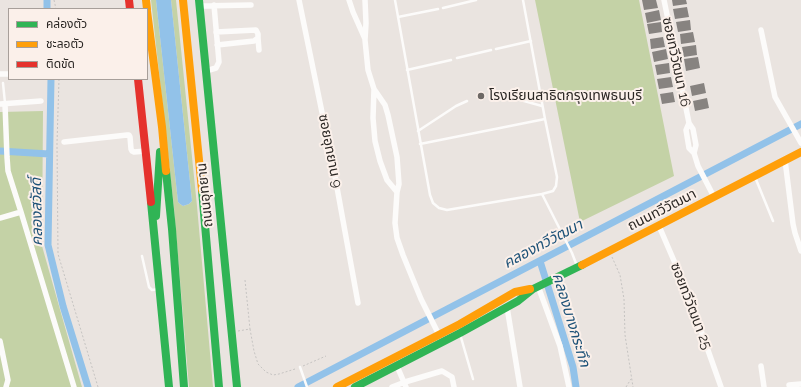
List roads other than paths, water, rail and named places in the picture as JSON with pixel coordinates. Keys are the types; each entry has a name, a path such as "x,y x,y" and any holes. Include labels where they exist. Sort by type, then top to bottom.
{"main road":[{"name":"ถนนอุทยาน","path":"183,0 205,220 219,387"},
{"name":"ถนนอุทยาน","path":"199,3 237,387"},
{"path":"148,18 162,127 172,229 184,387"},
{"path":"138,80 169,386"},
{"path":"155,241 162,127"},
{"name":"ถนนทวีวัฒนา","path":"355,387 460,333 518,301 541,285 659,226 801,152"},
{"name":"ถนนทวีวัฒนา","path":"337,387 460,324 515,292 541,285"}],"street":[{"name":"ซอยอุทยาน 9","path":"299,0 334,171 358,303"},
{"path":"349,0 365,40"},
{"path":"365,0 365,40 368,70 374,89 385,105 394,138 397,157 399,176 395,223 397,238 421,299 439,335"},
{"name":"ซอยทวีวัฒนา 16","path":"664,0 689,123 686,130 689,148 694,153 698,166 714,197"},
{"path":"199,3 214,6 251,5"},
{"path":"206,71 216,68 219,62 214,6"},
{"path":"216,32 256,30 258,32 259,50"},
{"path":"761,30 775,96 799,140"},
{"path":"217,45 254,41 258,38"},
{"path":"374,89 373,118 375,141 387,180 397,192"},
{"path":"41,101 2,104 8,171 74,387"},
{"path":"64,142 129,135 132,151 146,151"},
{"path":"785,160 793,224 801,251"},
{"path":"0,218 21,212"},
{"name":"ซอยทวีวัฒนา 25","path":"659,226 687,291 721,387"},
{"path":"541,285 560,346 569,387"},
{"path":"507,307 520,387"},
{"path":"0,341 8,380 6,387"},
{"path":"397,366 406,384"},
{"path":"761,366 764,387"},
{"path":"392,387 406,384 442,371 452,377 454,387"},
{"path":"8,380 14,387"},
{"path":"790,385 801,384"}],"lane":[{"path":"395,0 430,195 433,203 439,208 447,210 542,194 553,191 556,186 557,177 523,0"},
{"path":"443,8 476,0"},
{"path":"398,17 438,9"},
{"path":"496,49 531,41"},
{"path":"457,58 491,50"},
{"path":"407,70 451,60"},
{"path":"2,104 3,83"},
{"path":"492,97 504,96 543,106"},
{"path":"418,132 456,106 467,101"},
{"path":"420,144 545,118"},
{"path":"754,176 772,221"},
{"path":"542,194 578,267"},
{"path":"142,256 149,287 152,290 160,289"},
{"path":"460,333 473,379"},
{"path":"300,367 307,387"}],"water":[{"path":"156,0 171,0 192,201 183,206 178,202"}],"waterway":[{"name":"คลองสวัสดิ์","path":"47,0 47,8"},
{"name":"คลองสวัสดิ์","path":"51,80 48,245 63,306 88,387"},
{"name":"คลองทวีวัฒนา","path":"298,387 801,124"},
{"path":"0,151 49,154"},
{"name":"คลองบางกระทึก","path":"540,261 573,367 576,387"}],"place":[{"name":"โรงเรียนสาธิตกรุงเทพธนบุรี","path":"481,96"}]}
